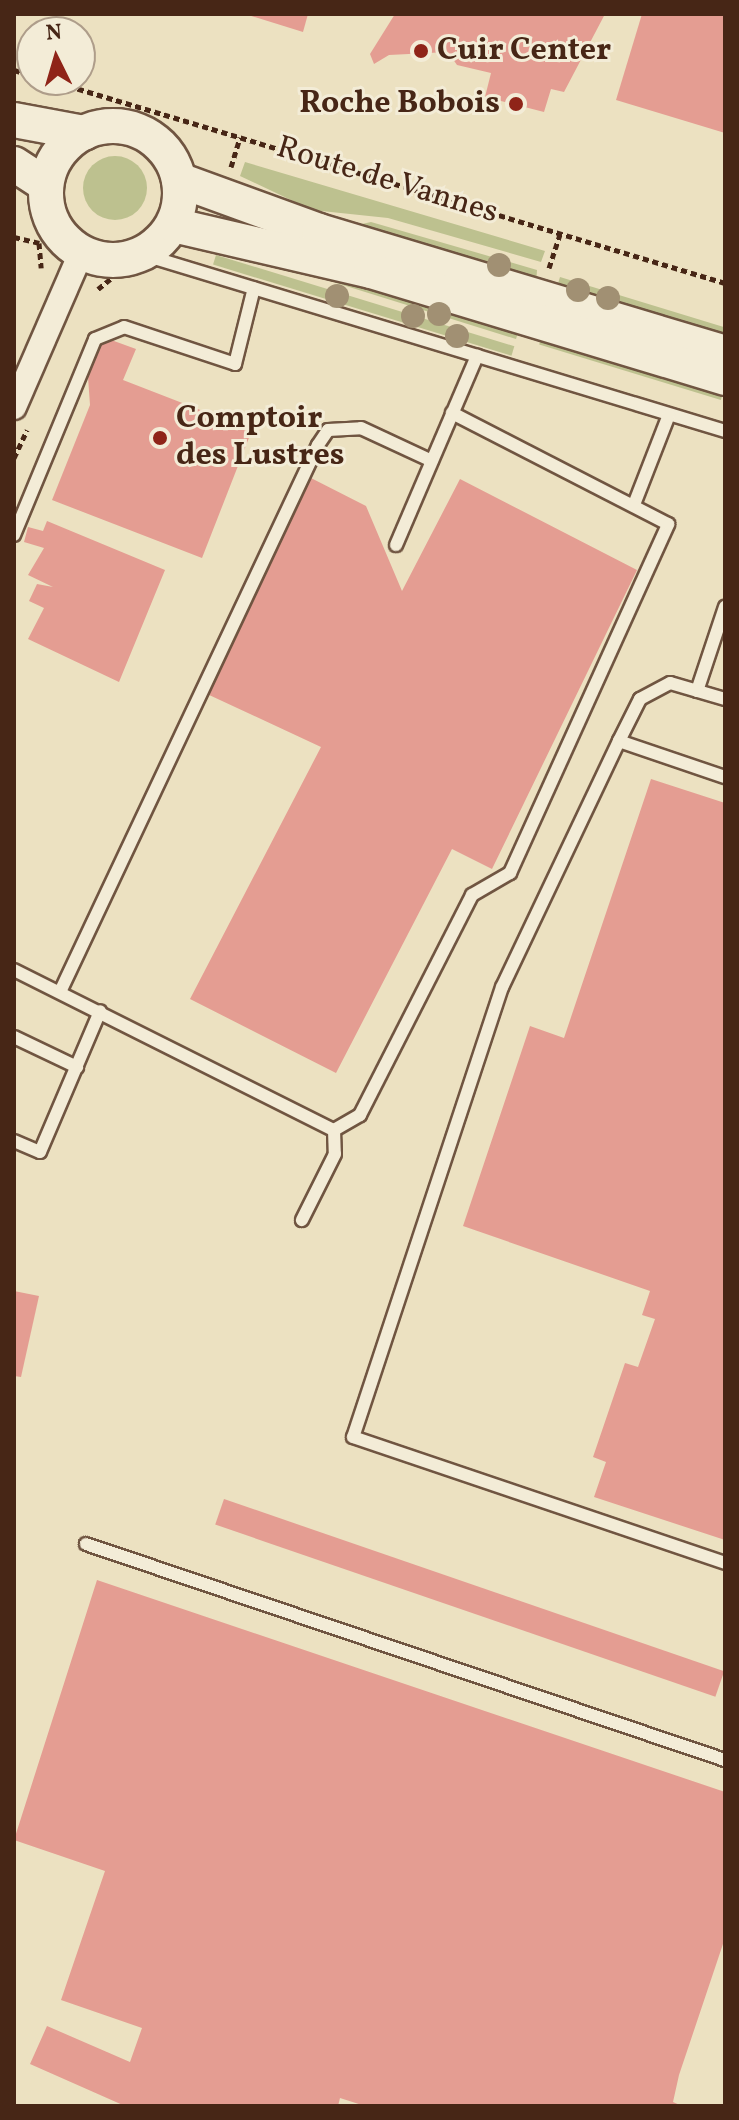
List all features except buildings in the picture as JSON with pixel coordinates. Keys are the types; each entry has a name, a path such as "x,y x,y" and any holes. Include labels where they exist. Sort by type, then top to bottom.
{"main road":[{"path":"14,120 84,133 117,126 138,131 160,145 179,180 173,225 148,251 127,265 81,253 50,217 46,185 58,154 84,133"},
{"path":"14,164 46,185"},
{"name":"Route de Vannes","path":"179,180 319,231 725,353"},
{"path":"173,225 371,271 725,378"}],"street":[{"path":"24,412 81,253"}],"lane":[{"path":"127,265 151,257 725,431"},
{"path":"14,535 95,339 124,327 235,364 254,288"},
{"path":"396,545 477,356"},
{"path":"334,1130 360,1115 472,895 510,873 663,545 668,524 635,502 452,413"},
{"path":"635,502 669,415"},
{"path":"60,992 318,445 328,430 361,428 432,461"},
{"path":"697,691 725,607"},
{"path":"725,699 670,683 640,699 502,987 353,1437 725,1563"},
{"path":"619,741 725,777"},
{"path":"14,970 334,1130"},
{"path":"14,1141 40,1152 100,1011"},
{"path":"14,1037 77,1067"},
{"path":"302,1220 335,1154 334,1130"},
{"path":"86,1544 725,1760"}],"path":[{"name":"Route de Vannes","path":"96,94 725,283"},
{"path":"14,237 42,248 36,283"},
{"path":"90,301 109,277 127,265"},
{"path":"14,458 24,412"}],"green space":[{"path":"115,156 138,165 147,188 138,211 115,220 92,211 83,188 92,165"},
{"path":"245,162 545,251 541,262 388,218 312,210 240,176"},
{"path":"371,222 537,270 536,287 353,226"},
{"path":"231,250 520,326 516,339"},
{"path":"216,255 514,346 511,356 213,265"},
{"path":"560,277 724,327 720,341 556,290"},
{"path":"543,332 725,388 721,400 539,344"}],"place":[{"name":"Cuir Center","path":"421,51"},
{"name":"Roche Bobois","path":"516,104"},
{"name":"Comptoir des Lustres","path":"160,438"}]}
